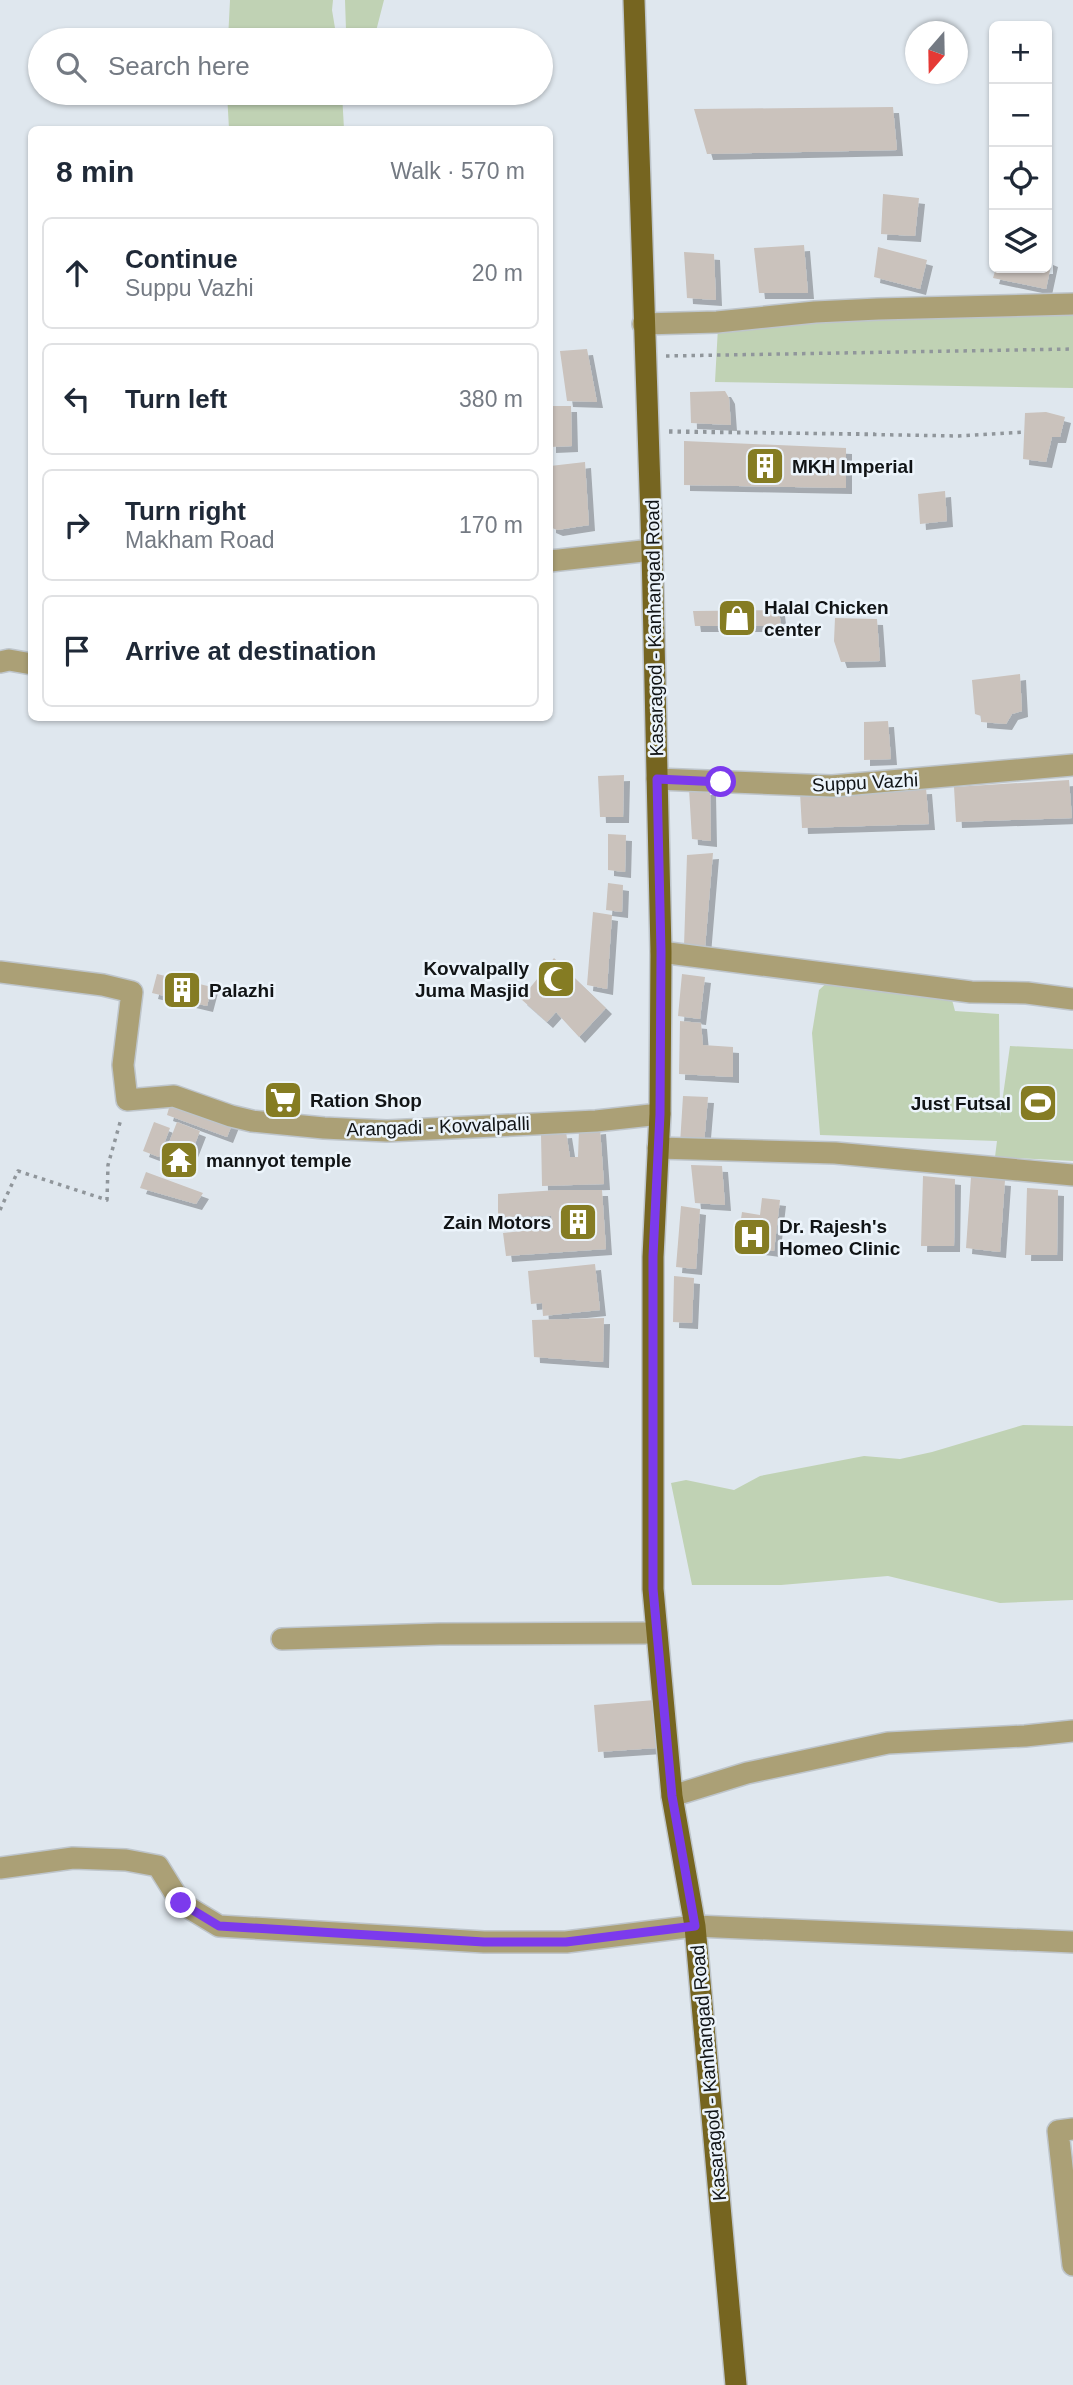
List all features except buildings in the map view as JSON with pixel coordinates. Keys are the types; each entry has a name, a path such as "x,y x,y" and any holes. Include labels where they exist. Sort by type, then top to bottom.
{"main road":[{"name":"Kasaragod - Kanhangad Road","path":"634,0 652,550 661,952 660,1114 653,1256 653,1589 672,1796 695,1926 736,2385"}],"street":[{"path":"643,324 717,322 878,309 1073,304"},
{"path":"553,561 652,550"},
{"path":"0,662 9,660 28,663"},
{"name":"Suppu Vazhi","path":"657,779 832,786 1073,765"},
{"path":"661,952 971,992 1027,993 1073,999"},
{"path":"0,972 103,985 132,992 123,1065 127,1100"},
{"name":"Arangadi - Kovvalpalli","path":"127,1100 174,1096 252,1121 387,1131 596,1121 660,1114"},
{"path":"658,1148 835,1153 1073,1175"},
{"path":"282,1639 451,1634 657,1633"},
{"path":"672,1796 747,1773 888,1743 1073,1731"},
{"path":"0,1868 73,1858 126,1860 158,1866 181,1903 219,1926 484,1942 566,1942 695,1926 1073,1942"},
{"path":"1073,2129 1058,2131 1073,2265"}],"path":[{"path":"644,357 1073,349"},
{"path":"648,431 958,436 1024,432"},
{"path":"0,1210 18,1171 107,1200 108,1165 127,1100"}],"green space":[{"path":"230,0 333,0 335,28 229,28"},
{"path":"345,0 384,0 377,28 346,28"},
{"path":"228,105 343,105 344,126 229,126"},
{"path":"1073,309 1073,388 715,382 718,327"},
{"path":"830,980 951,996 955,1011 999,1014 1000,1117 1010,1046 1073,1049 1073,1161 995,1157 997,1141 820,1135 812,1033 819,990"},
{"path":"1023,1425 1073,1426 1073,1600 1000,1603 888,1576 781,1585 692,1585 671,1483 686,1480 734,1490 760,1476 864,1456 900,1459"}],"place":[{"name":"MKH Imperial","path":"765,466"},
{"name":"Halal Chicken center","path":"737,618"},
{"name":"Kovvalpally Juma Masjid","path":"556,979"},
{"name":"Palazhi","path":"182,990"},
{"name":"Ration Shop","path":"283,1100"},
{"name":"Just Futsal","path":"1038,1103"},
{"name":"mannyot temple","path":"179,1160"},
{"name":"Zain Motors","path":"578,1222"},
{"name":"Dr. Rajesh's Homeo Clinic","path":"752,1237"}],"route":[{"path":"181,1903 219,1926 484,1942 566,1942 695,1926 672,1796 653,1589 653,1256 660,1114 661,952 657,779 721,782"}]}
